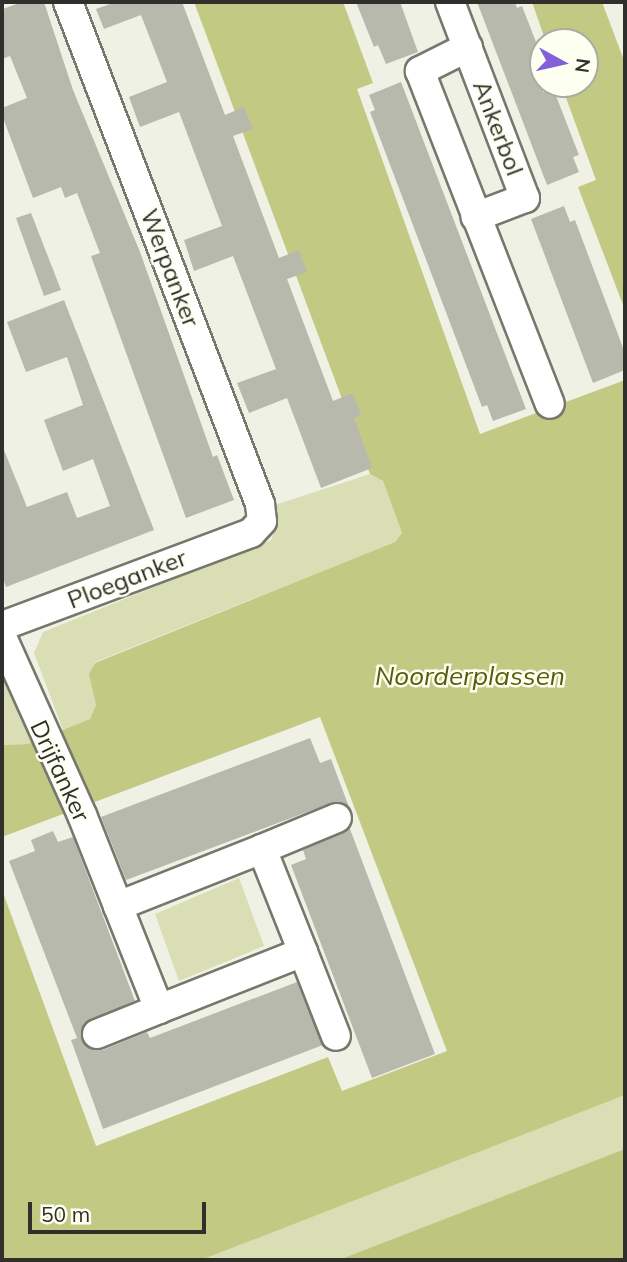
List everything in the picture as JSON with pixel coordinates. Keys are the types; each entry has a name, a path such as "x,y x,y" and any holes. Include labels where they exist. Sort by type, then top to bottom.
{"street":[{"name":"Werpanker","path":"68,2 260,504 262,521 251,533"},
{"name":"Ankerbol","path":"450,2 525,198 474,217"},
{"name":"Ankerbol","path":"468,47 421,71 474,217 550,404"},
{"name":"Ploeganker","path":"2,626 251,533"},
{"name":"Drijfanker","path":"2,637 40,729 82,815 159,1009"},
{"path":"118,906 337,818"},
{"path":"262,849 336,1036"},
{"path":"97,1034 303,952"}],"shaded area":[{"path":"370,474 383,481 402,533 395,542 95,662 90,674 96,705 90,719 63,730 34,653 43,632 271,540 278,524 272,506"},
{"path":"2,667 33,742 28,744 2,745"},
{"path":"239,878 264,946 179,981 155,914"},
{"path":"625,1095 625,1260 201,1260 379,1189"},
{"path":"625,1149 625,1260 339,1260"}],"water":[{"name":"Noorderplassen","path":"194,2 343,2 373,83 357,89 480,434 625,380 625,1095 201,1260 2,1260 2,890 96,1146 328,1057 342,1091 447,1051 320,717 2,837 2,745 28,744 90,719 96,705 89,674 95,663 395,542 402,533 383,481 370,474"},
{"path":"532,2 602,2 625,63 625,310 578,187 596,180 566,98 599,98 599,28 541,28"}],"building":[{"path":"22,2 44,2 73,90 140,252 213,457 217,455 234,500 186,518 91,256 100,253 77,193 65,198 61,187 33,198 2,115 2,108 27,98 10,56 2,59 3,9"},
{"path":"116,2 182,2 225,115 244,107 253,129 233,136 279,258 299,250 307,272 287,279 333,401 353,393 361,415 354,418 372,468 321,488 287,398 249,413 237,383 276,369 233,256 194,271 184,240 222,226 179,112 140,127 129,97 167,82 141,15 104,29 96,9"},
{"path":"356,2 400,2 418,52 386,64 378,45 374,47"},
{"path":"477,2 515,2 517,8 522,6 531,28 529,98 557,98 579,155 573,157 579,172 547,185"},
{"path":"401,82 526,409 493,421 487,405 482,407 370,112 375,110 369,95"},
{"path":"564,206 570,222 575,220 625,353 625,370 593,383 531,219"},
{"path":"31,213 61,290 44,296 16,218"},
{"path":"64,300 154,530 6,587 2,575 2,445 27,507 67,492 77,518 110,506 93,459 63,471 44,420 83,405 67,357 26,372 7,322"},
{"path":"310,738 320,763 331,759 349,807 331,803 126,880 101,817"},
{"path":"350,829 435,1054 372,1078 291,865 306,859 303,850"},
{"path":"53,831 58,842 73,837 135,1001 84,1023 81,1032 86,1047 103,1050 147,1032 150,1038 297,982 323,1045 103,1129 71,1040 77,1038 9,861 35,851 31,840"}]}
